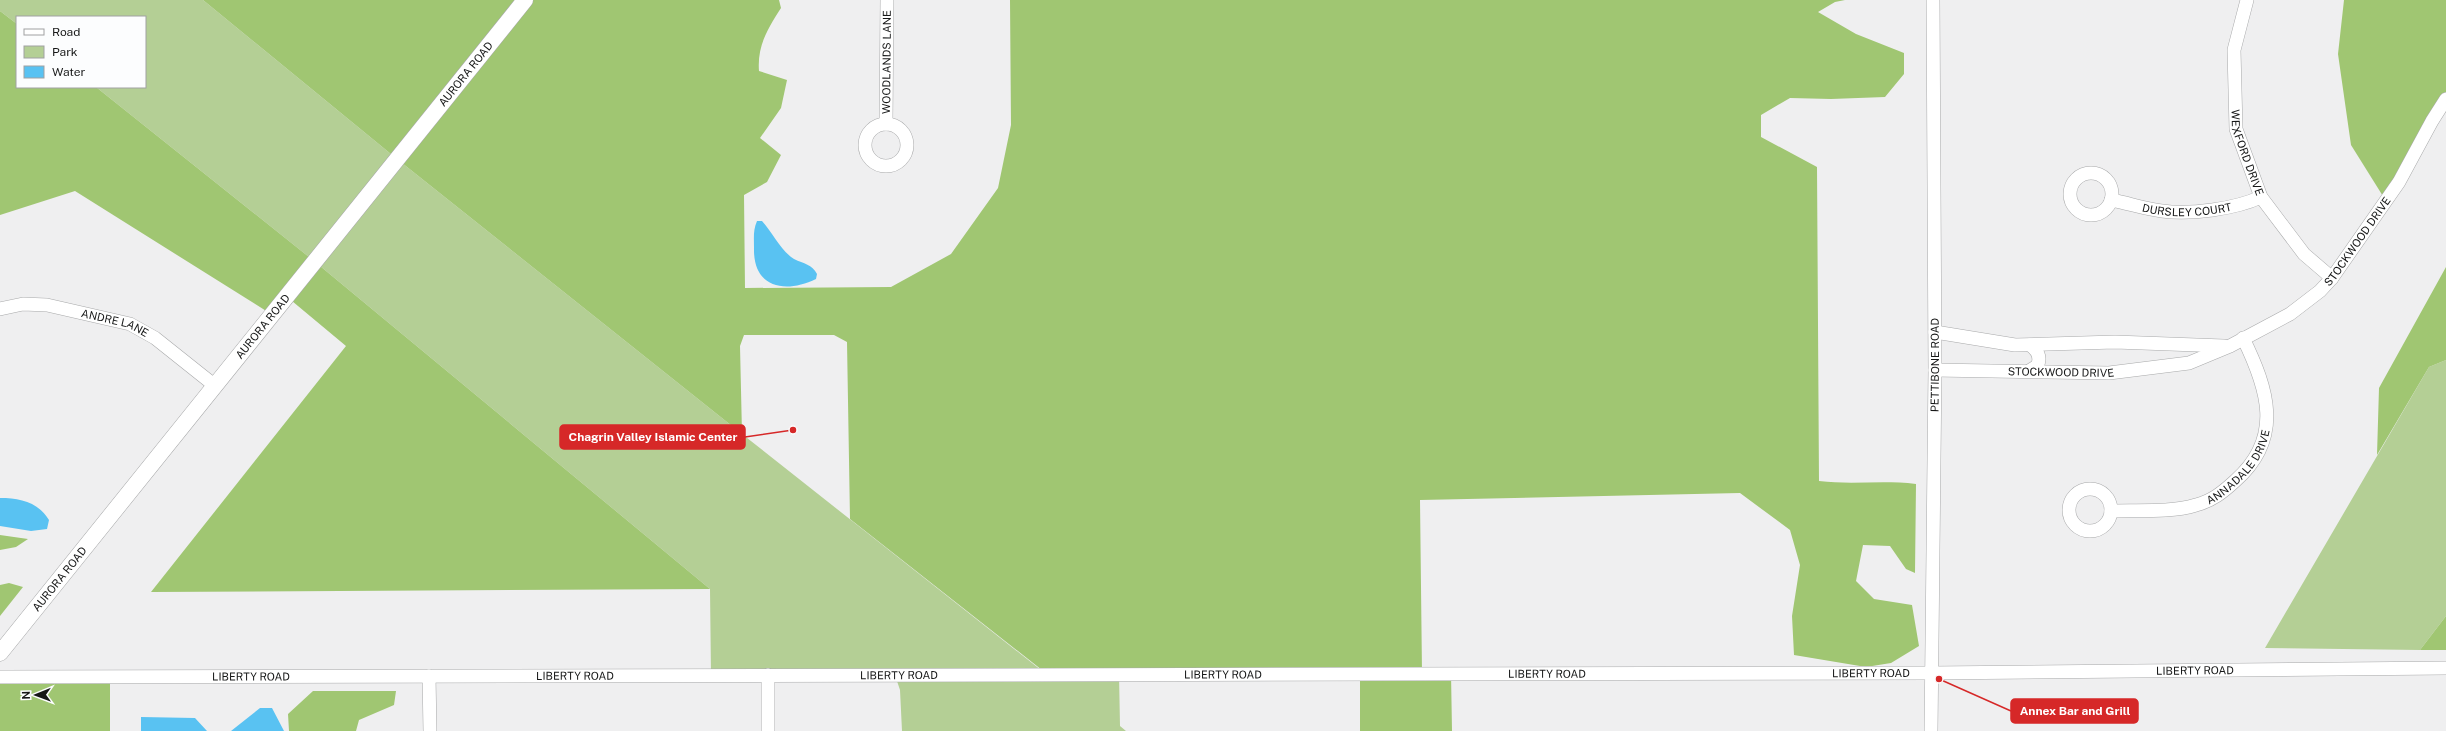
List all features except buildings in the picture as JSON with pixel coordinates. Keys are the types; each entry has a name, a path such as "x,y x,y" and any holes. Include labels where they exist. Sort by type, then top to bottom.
{"main road":[{"name":"AURORA ROAD","path":"0,652 525,0"}],"street":[{"name":"WOODLANDS LANE","path":"886,124 887,0"},
{"name":"PETTIBONE ROAD","path":"1931,731 1935,370 1934,0"},
{"name":"WEXFORD DRIVE","path":"2248,0 2234,50 2236,129 2261,198 2304,254 2332,278"},
{"name":"STOCKWOOD DRIVE","path":"1935,370 2108,373 2189,363 2230,346 2290,314 2320,291 2332,278 2399,182 2432,121 2446,99"},
{"name":"DURSLEY COURT","path":"2111,200 2162,211 2189,211 2241,205 2261,198"},
{"name":"ANDRE LANE","path":"0,309 23,304 47,305 130,324 155,338 214,385"},
{"path":"1935,332 2015,345 2115,342 2230,346"},
{"name":"ANNADALE DRIVE","path":"2111,511 2175,509 2196,505 2218,496 2251,465 2264,442 2267,405 2258,369 2243,338"},
{"path":"2029,371 2037,366 2039,359 2038,353 2030,345"},
{"name":"LIBERTY ROAD","path":"0,677 1932,673 2446,668"},
{"path":"768,675 768,731"},
{"path":"429,676 430,731"}],"green space":[{"path":"0,0 203,0 397,159 1046,674 1119,674 1120,726 1126,731 902,731 900,690 895,675 711,675 710,589 314,261 97,88 146,88 146,16 16,16 16,23 0,11"},
{"path":"203,0 779,0 781,8 764,38 762,45 759,71 787,80 781,108 760,138 781,155 767,182 744,195 745,288 891,287 951,254 998,188 1011,125 1010,0 1845,0 1835,2 1818,12 1856,34 1904,53 1904,74 1885,97 1831,99 1790,98 1761,115 1761,137 1817,167 1819,481 1843,483 1891,482 1916,484 1915,573 1906,569 1890,546 1863,545 1856,581 1874,599 1912,605 1919,646 1891,663 1866,667 1794,655 1792,616 1800,565 1790,530 1740,493 1420,500 1422,673 1451,673 1452,731 1360,731 1360,674 1047,674 850,519 847,342 834,335 744,335 740,346 742,434 397,159"},
{"path":"2344,0 2446,0 2446,99 2386,201 2351,145 2338,54"},
{"path":"0,11 16,23 16,88 97,88 314,261 710,589 151,592 346,346 286,296 271,314 75,191 0,215"},
{"path":"2446,267 2446,360 2429,367 2377,455 2379,388"},
{"path":"2446,360 2446,616 2420,650 2265,648 2429,367"},
{"path":"0,535 28,539 16,547 0,550"},
{"path":"9,583 23,587 0,616 0,585"},
{"path":"2446,616 2446,650 2420,650"},
{"path":"0,677 110,677 110,731 0,731"},
{"path":"313,691 396,691 394,705 359,720 356,731 289,731 288,714"}],"water":[{"path":"757,221 762,221 789,255 813,268 817,274 816,279 804,284 782,286 773,284 765,279 759,272 755,261 754,234"},
{"path":"0,498 21,500 34,505 45,514 49,520 47,529 31,531 0,526"},
{"path":"260,708 272,708 284,731 231,731"},
{"path":"141,717 195,718 207,731 141,731"}],"place":[{"name":"Chagrin Valley Islamic Center","path":"793,430"},
{"name":"Annex Bar and Grill","path":"1939,679"}]}
